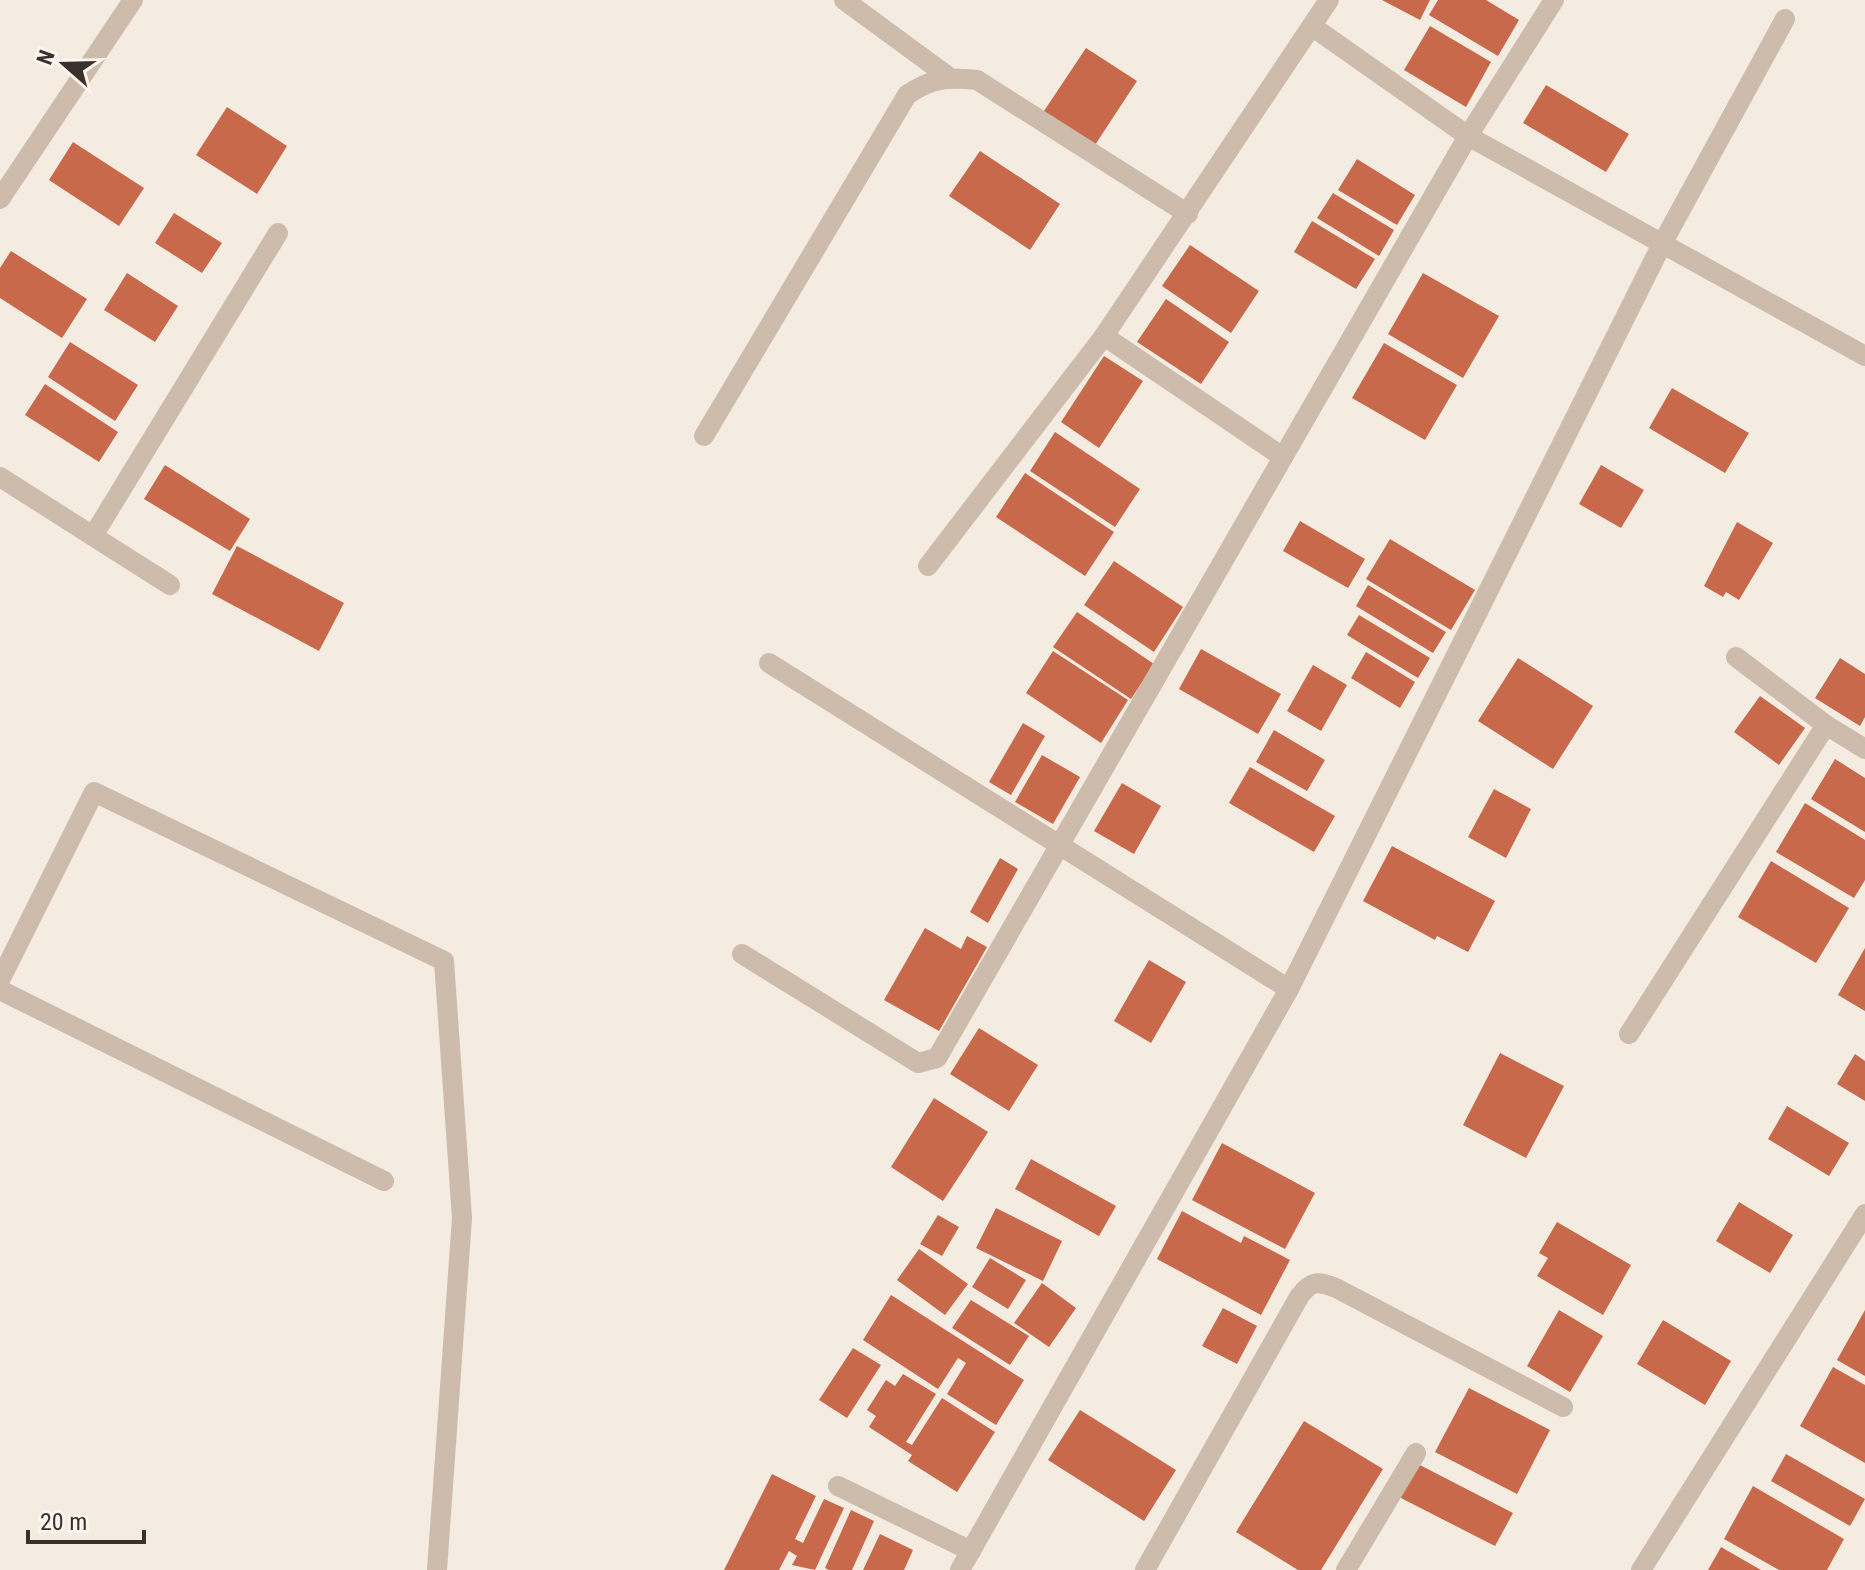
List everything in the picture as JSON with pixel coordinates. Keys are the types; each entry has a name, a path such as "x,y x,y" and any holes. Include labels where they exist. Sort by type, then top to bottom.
{"street":[{"path":"0,199 133,0"},
{"path":"844,0 949,77"},
{"path":"928,566 1104,336 1329,0"},
{"path":"742,954 910,1059 927,1063 937,1058 1468,136 1554,0"},
{"path":"960,1570 1289,989 1662,244 1785,19"},
{"path":"1313,27 1468,136 1865,356"},
{"path":"704,436 907,95 926,82 949,77 977,80 1188,214"},
{"path":"93,536 278,233"},
{"path":"1104,336 1283,457"},
{"path":"0,477 170,585"},
{"path":"1736,657 1826,725 1865,749"},
{"path":"769,663 1289,989"},
{"path":"1629,1034 1826,725"},
{"path":"0,980 94,792 444,961 462,1218 437,1570"},
{"path":"0,990 384,1181"},
{"path":"1641,1570 1865,1214"},
{"path":"1145,1570 1299,1297 1310,1283 1319,1281 1336,1288 1563,1407"},
{"path":"1346,1570 1416,1453"},
{"path":"838,1486 971,1551"}],"building":[{"path":"1382,0 1430,0 1420,20"},
{"path":"1438,0 1486,0 1519,20 1498,56 1429,15"},
{"path":"1430,26 1491,62 1466,107 1404,70"},
{"path":"1086,48 1137,81 1093,148 1042,114"},
{"path":"1546,85 1629,134 1606,172 1523,123"},
{"path":"227,107 287,146 257,194 196,155"},
{"path":"73,142 144,188 119,226 49,180"},
{"path":"980,151 1060,204 1030,250 949,196"},
{"path":"1357,159 1415,195 1397,225 1338,190"},
{"path":"1333,193 1394,230 1379,256 1317,218"},
{"path":"174,213 222,243 202,273 155,243"},
{"path":"1312,221 1375,259 1356,289 1294,252"},
{"path":"1190,245 1259,291 1231,333 1162,286"},
{"path":"11,251 87,299 62,338 0,298 0,268"},
{"path":"127,273 178,306 155,342 104,310"},
{"path":"1423,273 1499,316 1463,378 1388,334"},
{"path":"1166,299 1229,342 1201,384 1137,342"},
{"path":"70,342 138,385 115,421 48,377"},
{"path":"1384,343 1457,385 1425,440 1352,398"},
{"path":"1104,356 1143,381 1099,448 1061,422"},
{"path":"45,384 118,432 99,462 25,415"},
{"path":"1672,388 1749,433 1725,473 1649,428"},
{"path":"1055,432 1140,489 1115,527 1030,471"},
{"path":"165,465 250,519 230,551 144,499"},
{"path":"1601,465 1644,490 1621,528 1579,504"},
{"path":"1025,473 1114,532 1085,576 996,517"},
{"path":"1300,521 1365,559 1348,588 1283,551"},
{"path":"1737,522 1773,543 1739,600 1726,592 1723,597 1704,586"},
{"path":"1390,539 1475,590 1451,630 1366,579"},
{"path":"237,546 344,603 319,651 212,594"},
{"path":"1114,561 1183,607 1154,652 1084,605"},
{"path":"1368,585 1446,632 1433,653 1356,606"},
{"path":"1077,612 1154,664 1131,699 1053,647"},
{"path":"1359,615 1430,658 1418,678 1347,635"},
{"path":"1201,649 1281,694 1258,734 1179,689"},
{"path":"1053,651 1128,700 1101,743 1026,693"},
{"path":"1366,652 1415,682 1400,708 1351,678"},
{"path":"1518,658 1593,706 1553,769 1478,721"},
{"path":"1840,658 1865,674 1865,717 1860,726 1815,698"},
{"path":"1313,665 1347,685 1321,731 1287,711"},
{"path":"1760,696 1805,728 1779,765 1734,732"},
{"path":"1023,723 1045,736 1011,795 989,782"},
{"path":"1274,730 1325,760 1307,791 1256,762"},
{"path":"1042,755 1080,777 1053,824 1015,802"},
{"path":"1835,759 1865,778 1865,832 1811,799"},
{"path":"1250,767 1335,816 1314,852 1229,803"},
{"path":"1122,783 1161,806 1134,854 1094,831"},
{"path":"1494,789 1531,809 1506,858 1468,837"},
{"path":"1805,803 1865,840 1865,880 1854,898 1776,852"},
{"path":"1392,846 1495,901 1468,952 1437,936 1435,940 1363,901"},
{"path":"1000,858 1018,869 988,923 970,912"},
{"path":"1771,861 1849,908 1816,963 1738,917"},
{"path":"925,928 961,949 967,936 987,947 939,1031 884,1000"},
{"path":"1865,948 1865,1011 1838,995"},
{"path":"1149,960 1186,982 1151,1043 1114,1021"},
{"path":"979,1028 1038,1065 1009,1111 950,1074"},
{"path":"1500,1053 1564,1086 1526,1158 1463,1125"},
{"path":"1855,1054 1865,1061 1865,1101 1837,1084"},
{"path":"934,1098 988,1132 943,1201 891,1167"},
{"path":"1787,1106 1849,1143 1829,1176 1768,1139"},
{"path":"1222,1143 1315,1193 1285,1249 1192,1200"},
{"path":"1031,1159 1116,1206 1099,1236 1015,1189"},
{"path":"1739,1202 1793,1235 1770,1273 1716,1241"},
{"path":"996,1208 1062,1241 1043,1281 976,1248"},
{"path":"1182,1211 1241,1243 1244,1236 1290,1260 1261,1315 1157,1259"},
{"path":"938,1215 959,1227 942,1256 920,1244"},
{"path":"1557,1222 1631,1265 1603,1315 1537,1276 1548,1258 1539,1253"},
{"path":"919,1249 968,1284 945,1315 897,1280"},
{"path":"990,1258 1026,1280 1008,1309 972,1287"},
{"path":"1042,1283 1076,1308 1049,1347 1014,1323"},
{"path":"891,1295 1024,1380 996,1425 947,1394 966,1363 958,1358 938,1389 863,1340"},
{"path":"971,1300 1029,1336 1010,1365 952,1328"},
{"path":"1223,1308 1257,1326 1237,1364 1202,1346"},
{"path":"1559,1310 1603,1336 1570,1392 1527,1366"},
{"path":"1865,1310 1865,1376 1837,1360"},
{"path":"1663,1320 1731,1361 1705,1405 1637,1364"},
{"path":"853,1348 881,1365 847,1418 819,1400"},
{"path":"1833,1367 1865,1385 1865,1463 1800,1426"},
{"path":"903,1374 936,1394 906,1442 912,1445 942,1398 995,1432 957,1492 908,1461 912,1455 869,1427 876,1416 867,1410 886,1380 895,1386"},
{"path":"1469,1388 1550,1430 1517,1494 1435,1452"},
{"path":"1080,1410 1176,1470 1144,1521 1048,1460"},
{"path":"1304,1421 1383,1469 1321,1570 1298,1570 1236,1532"},
{"path":"1786,1454 1865,1499 1850,1526 1771,1481"},
{"path":"1416,1463 1513,1513 1495,1546 1399,1497"},
{"path":"772,1474 816,1496 795,1539 803,1543 824,1499 844,1508 815,1570 792,1565 797,1556 789,1551 779,1570 724,1570"},
{"path":"1753,1486 1844,1539 1827,1570 1779,1570 1724,1539"},
{"path":"851,1510 874,1521 852,1570 829,1570 825,1568"},
{"path":"880,1534 913,1550 904,1570 863,1570"},
{"path":"1721,1547 1761,1570 1708,1570"}]}
